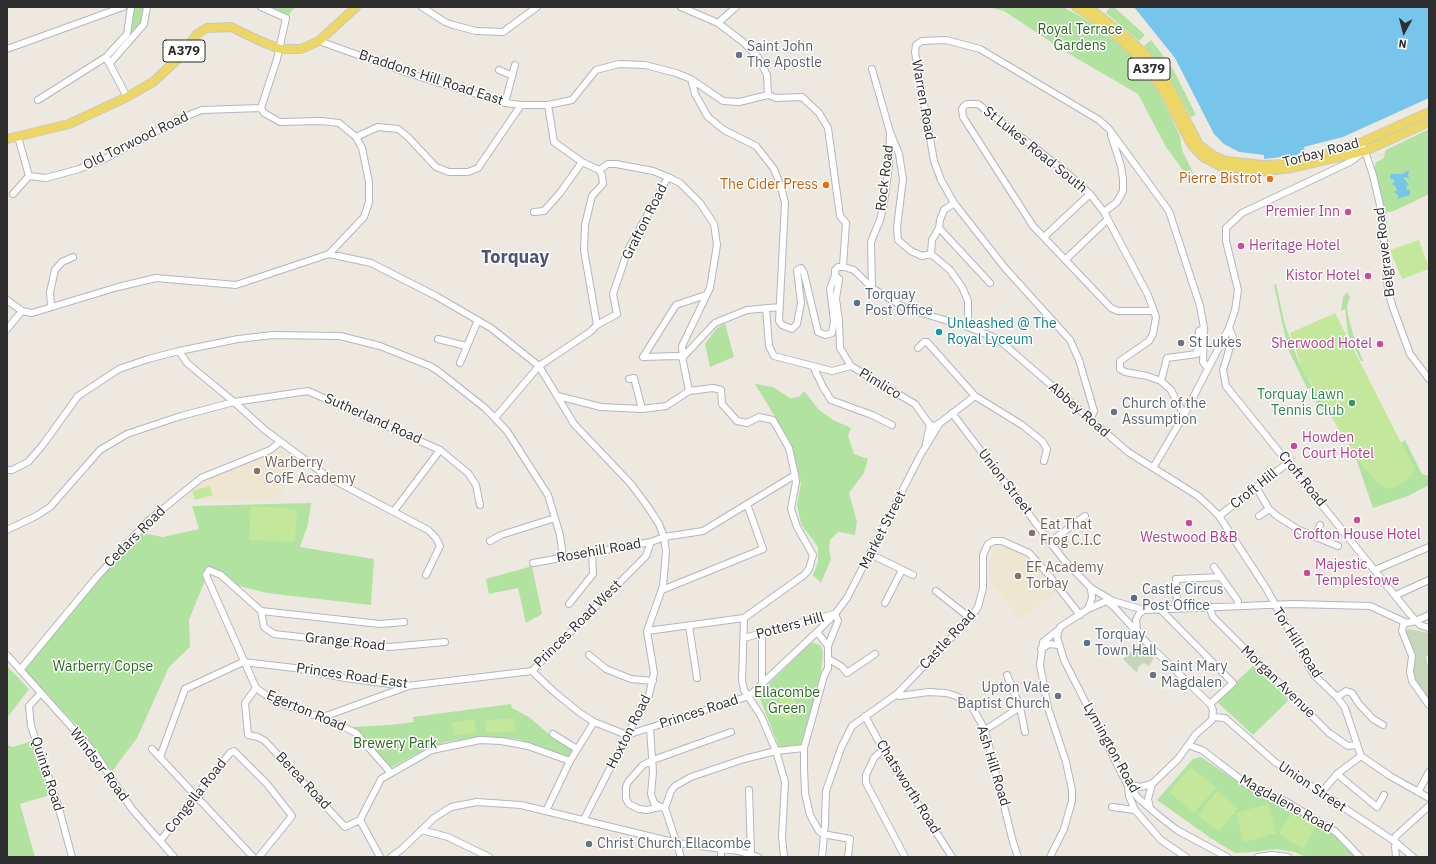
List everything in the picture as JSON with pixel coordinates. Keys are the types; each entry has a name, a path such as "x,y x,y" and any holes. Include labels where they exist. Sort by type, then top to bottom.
{"main road":[{"name":"A379","path":"7,139 69,124 127,97 153,82 180,57 197,34 207,28 232,27 260,41 280,48 291,50 301,49 319,41 356,7"},
{"name":"Torbay Road","path":"1076,7 1102,23 1122,40 1147,67 1163,90 1187,138 1194,148 1212,162 1232,169 1270,172 1292,168 1362,147 1429,122"},
{"name":"Torbay Road","path":"1088,7 1126,37 1158,70 1172,92 1196,140 1203,149 1226,161 1249,165 1288,164 1362,147 1429,112"}],"street":[{"path":"7,50 123,7"},
{"path":"108,60 127,34 131,7"},
{"path":"38,100 108,60 144,24 147,7"},
{"path":"7,300 22,311 32,313 44,310 51,306 156,278 236,285 330,254 364,217 369,202 366,165 362,148 356,137 338,123 321,121 279,122 270,118 261,108 280,48 286,18 261,7"},
{"path":"422,7 445,22 476,31 490,32 503,32 537,7"},
{"path":"681,7 718,23 744,42 758,57 767,75 768,95 776,98 802,97 820,113 828,128 840,216 846,223 844,267 836,268 838,277 830,289 834,321 833,331 830,334 825,335 818,332 804,273 800,268 798,270 800,308 797,324 794,328 786,328 780,323 785,203 775,171 753,144 724,130 708,116 695,94 691,79"},
{"path":"718,23 736,7"},
{"name":"Warren Road","path":"1090,421 1094,411 1079,360 1070,340 1018,283 954,203 941,180 934,161 915,52 916,44 922,41 946,40 980,49 1099,120 1109,129 1169,211 1200,306 1204,328 1203,362 1208,368"},
{"name":"Braddons Hill Road East","path":"319,41 414,75 505,103 521,105 548,105 572,100 596,70 619,64 644,65 676,72 691,79 723,101 739,102 768,95"},
{"path":"108,60 127,97"},
{"path":"505,103 515,65"},
{"name":"Rock Road","path":"872,69 890,132 889,165 884,204 880,220 871,242 872,288"},
{"path":"499,70 511,76"},
{"name":"St Lukes Road South","path":"1044,237 1033,226 963,117 962,109 967,104 978,104 1066,172 1090,194 1104,212 1148,294 1156,317 1154,334 1149,341 1120,361 1120,368 1125,372 1147,376 1161,381"},
{"path":"356,137 378,127 398,129 408,137 436,167 449,172 468,172 478,168 521,105"},
{"path":"495,418 539,366 590,332 597,324 584,250 585,226 592,196 603,184 602,175 599,170 582,162 554,142 548,105"},
{"name":"Old Torwood Road","path":"29,176 46,178 93,164 184,117 202,110 261,108"},
{"path":"1104,212 1117,202 1123,191 1123,179 1120,162 1109,129"},
{"path":"890,132 899,154 903,179 897,227 898,240 911,251 922,256 931,254"},
{"path":"13,194 29,176 18,137"},
{"path":"1152,468 1184,414 1229,328 1237,301 1238,290 1226,241 1226,228 1242,213 1350,162 1362,147"},
{"name":"Belgrave Road","path":"1362,147 1373,175 1382,214 1388,290 1392,305 1410,354 1429,379"},
{"path":"534,212 544,211 560,193 582,162"},
{"path":"599,170 608,164 616,164 668,177 680,183 700,203 714,224 716,245 713,257 712,278 706,295 684,340 682,357 689,390"},
{"name":"Grafton Road","path":"597,324 617,314 612,294 625,257 635,235 668,177"},
{"path":"1090,194 1044,237 1111,308 1118,311 1154,311"},
{"path":"931,254 932,240 939,228 944,210 954,203"},
{"path":"544,211 548,216"},
{"path":"1065,260 1107,220"},
{"path":"939,228 990,283"},
{"path":"330,254 371,263 436,296 478,320 539,366 574,424 631,484 659,524 664,537 666,552 662,590 647,631 744,618 804,575 813,561 812,550 797,527 791,509 796,482 795,475 789,448 773,420 759,417 747,422 737,421 722,404 721,390 713,388 689,390 666,406 642,409 601,407 558,396"},
{"path":"931,254 950,270 962,287 968,301 968,326"},
{"path":"51,306 50,292 55,270 62,262 73,257"},
{"name":"Abbey Road","path":"844,267 854,270 872,288 905,308 985,332 1010,348 1090,421 1128,452 1198,496 1219,516 1275,604"},
{"name":"Pimlico","path":"838,277 836,300 839,321 840,348 851,366 916,404 930,425"},
{"path":"682,357 642,357 676,305 706,295"},
{"path":"682,357 715,323 747,310 780,307"},
{"path":"766,308 769,346 774,356 814,368 832,371 851,366"},
{"path":"7,329 22,311"},
{"path":"460,363 466,346 472,338 478,320"},
{"path":"1184,414 1171,390 1161,381 1167,358 1197,354 1200,331 1204,328"},
{"name":"Croft Road","path":"1229,328 1233,337 1223,370 1226,386 1289,462 1416,621"},
{"path":"7,470 19,467 32,458 78,396 119,369 179,351 238,339 273,335 340,336 382,347 430,366 495,418 507,431 548,495 555,518 563,557"},
{"path":"438,339 466,346"},
{"path":"918,348 924,342 927,342 975,396 1022,425 1042,441 1047,450 1044,460"},
{"path":"179,351 187,363 280,442 328,477 418,523 436,538 440,546 426,575"},
{"path":"814,368 820,383 831,400 872,415 892,425"},
{"path":"629,379 634,378 642,409"},
{"name":"Sutherland Road","path":"7,530 36,516 50,507 100,450 127,434 181,416 234,402 308,391 440,450 468,473 476,485 480,505"},
{"name":"Market Street","path":"836,614 870,554 926,444 940,423 975,396"},
{"name":"Union Street","path":"952,413 1063,560 1091,588 1108,601"},
{"path":"930,425 934,426 940,423"},
{"name":"Market Street","path":"926,444 930,425"},
{"name":"Cedars Road","path":"20,670 96,578 148,521 201,478 270,450 280,442"},
{"path":"394,511 440,450"},
{"name":"Croft Hill","path":"1219,516 1289,462"},
{"name":"Rosehill Road","path":"533,563 651,542 664,537 702,531 795,475"},
{"path":"1256,487 1269,509 1299,530 1338,546"},
{"path":"662,590 763,549 747,504"},
{"path":"1259,516 1269,509"},
{"path":"1050,542 1085,516"},
{"path":"490,541 501,535 555,518"},
{"path":"1316,536 1320,525"},
{"name":"Castle Road","path":"822,857 826,791 840,748 852,726 897,694 970,618 978,607 983,588 982,555 988,544 994,541 1002,541 1029,553 1080,614"},
{"name":"Princes Road West","path":"627,734 594,722 567,704 532,671 646,556 651,542"},
{"path":"1375,570 1429,547"},
{"path":"569,604 593,574 592,552"},
{"path":"870,554 913,575"},
{"path":"1214,567 1238,601 1238,606"},
{"path":"160,757 185,689 243,662 206,575 209,570 221,576 261,611"},
{"path":"885,603 902,570"},
{"path":"1177,608 1176,579 1221,577"},
{"path":"1396,595 1429,580"},
{"path":"1088,609 1092,598 1091,588"},
{"path":"936,591 970,618"},
{"path":"1050,857 1069,814 1072,802 1072,790 1043,687 1040,665 1043,642 1080,614 1108,601 1136,631 1210,704 1213,715 1178,759 1152,784 1140,787 1128,784 1129,796 1135,810 1161,840 1186,857"},
{"name":"Tor Hill Road","path":"1108,601 1144,610 1159,608 1275,604 1314,675 1337,697 1345,708 1356,745 1361,756 1379,769 1429,798"},
{"path":"1275,604 1370,606 1404,622 1416,621 1429,615"},
{"name":"Morgan Avenue","path":"1209,606 1213,617 1329,733 1348,746 1356,745"},
{"path":"1159,608 1233,684 1210,704"},
{"path":"1136,631 1136,620 1139,614 1144,610"},
{"name":"Grange Road","path":"404,622 380,624 261,611 264,627 274,634 389,647 445,642"},
{"path":"836,614 838,621 828,646 829,659 804,748 805,793 810,815 819,831 823,834 850,839 848,857"},
{"name":"Princes Road","path":"627,734 749,696 836,614"},
{"name":"Potters Hill","path":"744,638 836,614"},
{"path":"744,618 742,680 744,690 761,716 776,751 785,782 782,837 784,857"},
{"path":"1416,621 1420,625 1429,628"},
{"path":"1404,622 1402,631 1412,656 1410,672 1412,681 1429,705"},
{"path":"689,626 696,678"},
{"path":"1042,649 1049,644 1058,645 1058,630"},
{"name":"Hoxton Road","path":"584,820 627,734 649,695 653,681 653,662 647,631"},
{"path":"817,632 828,646"},
{"path":"762,633 762,684"},
{"name":"Lymington Road","path":"1058,645 1064,660 1128,784 1138,798 1177,830 1227,857"},
{"path":"829,659 842,667 847,673 875,654"},
{"name":"Windsor Road","path":"7,655 40,694 94,752 132,810 174,857"},
{"path":"589,655 606,669 631,679 653,681"},
{"name":"Princes Road East","path":"243,662 295,668 345,678 407,686 532,671"},
{"name":"Egerton Road","path":"243,662 256,688 273,700 324,718 356,733 391,773"},
{"path":"1007,675 1020,707 1025,732"},
{"path":"324,718 407,686"},
{"name":"Berea Road","path":"256,688 245,704 248,735 258,737 265,741 345,827 360,820"},
{"path":"1337,697 1346,691 1352,693 1359,704 1373,719 1383,725"},
{"name":"Ash Hill Road","path":"897,694 899,696 928,692 956,696 971,705 985,730 1018,857"},
{"name":"Quinta Road","path":"40,694 29,706 31,726 58,805 72,857"},
{"path":"985,730 1020,707"},
{"name":"Union Street","path":"1213,715 1225,718 1275,762 1396,842 1413,857"},
{"name":"Chatsworth Road","path":"865,716 883,749 952,857"},
{"path":"546,811 570,761 594,722"},
{"path":"650,728 653,760 651,794 654,804 662,808 677,843 681,857"},
{"path":"662,808 640,810 629,804 626,799 626,787 628,782 643,765 731,732"},
{"path":"553,734 577,749"},
{"path":"380,857 360,820 381,779 432,750 480,740 501,741 528,746 570,761"},
{"name":"Magdalene Road","path":"1188,745 1202,750 1252,788 1285,801 1330,828 1360,857"},
{"path":"662,808 671,790 691,777 744,758 776,751 804,748"},
{"path":"152,749 253,857"},
{"path":"883,749 874,758 866,775 866,783 905,857"},
{"name":"Congella Road","path":"160,841 230,753 234,752 261,778 290,811 292,816 259,857"},
{"path":"1321,793 1336,774 1361,756"},
{"path":"1418,792 1429,772"},
{"path":"1336,774 1377,807 1384,795"},
{"path":"1150,808 1148,799 1152,784"},
{"path":"749,790 751,854"},
{"path":"391,857 434,818 451,807 477,802 521,805 677,843 720,848 751,854 758,857"},
{"path":"1396,857 1396,836 1429,806"},
{"path":"1112,807 1135,810"},
{"path":"421,830 448,837 489,857"},
{"path":"720,848 721,857"},
{"path":"1258,857 1272,855 1288,857"}],"shaded area":[{"name":"Warberry CofE Academy","path":"281,449 291,456 285,486 277,500 185,499 185,494 209,478"},
{"name":"EF Academy Torbay","path":"1008,545 1027,554 1058,590 1021,620 995,588 990,587 989,564 992,553 1001,546"}],"green space":[{"path":"131,7 147,7 146,17 110,63 106,58 127,34"},
{"path":"269,7 295,7 288,16"},
{"name":"Royal Terrace Gardens","path":"988,7 1063,7 1094,24 1107,34 1141,65 1159,92 1180,136 1182,150 1196,179 1193,184 1166,147 1138,94 1071,55 1004,11"},
{"path":"1110,7 1114,7 1145,35 1139,41 1106,13"},
{"path":"1151,40 1169,63 1162,68 1144,46"},
{"path":"1172,67 1196,115 1191,117 1165,71"},
{"path":"1429,129 1429,194 1396,210 1382,214 1373,175 1376,162 1385,156 1365,151 1384,155 1386,150"},
{"path":"1419,240 1429,269 1402,279 1390,250"},
{"path":"1276,284 1285,325 1298,360 1313,388 1311,389 1307,388 1288,349 1274,285"},
{"path":"1347,292 1350,297 1347,305 1348,315 1354,338 1363,361 1361,361 1348,334 1345,309 1341,311 1343,297"},
{"name":"Torquay Lawn Tennis Club","path":"1335,313 1414,468 1411,477 1398,486 1388,489 1380,485 1355,456 1302,368 1290,333"},
{"path":"725,323 734,357 710,367 705,344 716,329"},
{"path":"755,384 773,387 790,398 799,397 804,391 819,410 833,420 851,428 848,436 854,454 868,459 864,473 849,493 857,522 855,535 838,532 830,540 829,550 831,559 821,583 813,575 818,562 818,547 801,524 797,505 801,483 791,443"},
{"path":"1319,389 1332,418 1328,411 1321,409 1312,396 1314,390"},
{"path":"1405,440 1422,474 1429,476 1429,485 1408,496 1373,508 1355,456 1380,485 1414,468 1401,443"},
{"path":"210,486 213,495 195,500 192,491"},
{"name":"Warberry Copse","path":"311,503 308,524 300,547 374,559 371,605 267,593 231,584 209,570 189,620 190,647 169,667 137,738 111,773 82,731 21,668 43,647 93,586 142,533 163,537 199,529 192,506"},
{"path":"251,506 297,509 295,542 249,540"},
{"path":"532,566 542,614 526,623 518,588 489,594 486,579"},
{"path":"1410,629 1429,633 1429,655 1426,656 1427,664 1429,664 1429,702 1413,677 1405,633 1406,630"},
{"name":"Ellacombe Green","path":"812,642 821,646 823,653 821,673 801,746 780,749 758,694"},
{"path":"1139,645 1154,658 1149,666 1144,663 1139,666 1137,673 1123,659"},
{"path":"1254,665 1289,700 1253,735 1216,701"},
{"path":"7,666 29,689 7,718"},
{"path":"781,693 796,697 790,719 775,715"},
{"name":"Brewery Park","path":"511,704 512,708 529,717 550,735 573,750 569,757 517,739 481,737 446,742 426,749 392,767 386,763 353,727 414,722 413,717"},
{"path":"514,718 515,731 486,733 485,720"},
{"path":"474,719 477,732 454,736 452,723"},
{"path":"32,741 50,795 20,804 35,857 7,857 7,745 13,747"},
{"path":"1201,757 1259,796 1294,809 1333,834 1356,857 1307,857 1294,852 1276,849 1235,853 1209,837 1157,800 1193,759"},
{"path":"1191,767 1216,788 1194,813 1169,792"},
{"path":"1217,791 1238,808 1219,832 1198,815"},
{"path":"1268,804 1276,833 1244,842 1236,813"},
{"path":"1293,811 1317,826 1303,849 1279,834"}],"water":[{"path":"1134,7 1429,7 1429,98 1343,137 1304,147 1305,151 1299,153 1299,155 1264,159 1264,155 1239,152 1224,144 1214,134 1175,58"},
{"path":"1409,170 1409,178 1404,177 1404,179 1409,185 1406,186 1407,190 1410,190 1410,195 1397,199 1399,196 1394,191 1397,191 1396,187 1392,184 1395,181 1390,179 1391,174 1402,174"}],"place":[{"name":"Saint John The Apostle","path":"739,55"},
{"name":"Pierre Bistrot","path":"1270,179"},
{"name":"The Cider Press","path":"826,185"},
{"name":"Premier Inn","path":"1348,212"},
{"name":"Heritage Hotel","path":"1241,246"},
{"name":"Kistor Hotel","path":"1368,276"},
{"name":"Torquay Post Office","path":"857,303"},
{"name":"Unleashed @ The Royal Lyceum","path":"939,332"},
{"name":"St Lukes","path":"1181,343"},
{"name":"Sherwood Hotel","path":"1380,344"},
{"name":"Torquay Lawn Tennis Club","path":"1352,403"},
{"name":"Church of the Assumption","path":"1114,412"},
{"name":"Howden Court Hotel","path":"1294,446"},
{"name":"Warberry CofE Academy","path":"257,471"},
{"name":"Crofton House Hotel","path":"1357,520"},
{"name":"Westwood B&B","path":"1189,523"},
{"name":"Eat That Frog C.I.C","path":"1032,533"},
{"name":"Majestic Templestowe","path":"1307,573"},
{"name":"EF Academy Torbay","path":"1018,576"},
{"name":"Castle Circus Post Office","path":"1134,598"},
{"name":"Torquay Town Hall","path":"1087,643"},
{"name":"Saint Mary Magdalen","path":"1153,675"},
{"name":"Upton Vale Baptist Church","path":"1058,696"},
{"name":"Christ Church Ellacombe","path":"589,844"}],"district":[{"name":"Torquay","path":"515,258"}]}
